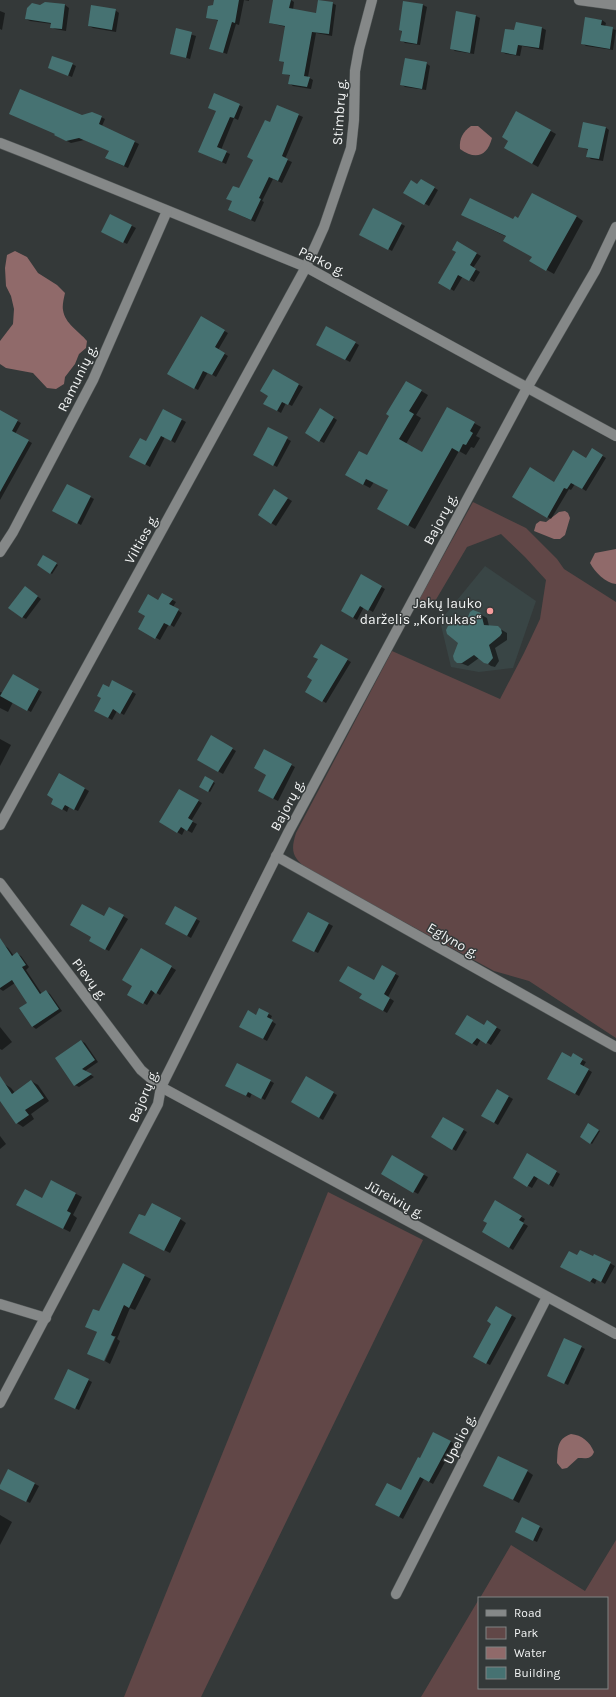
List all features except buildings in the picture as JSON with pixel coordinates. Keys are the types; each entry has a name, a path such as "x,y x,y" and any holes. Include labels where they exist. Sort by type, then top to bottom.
{"street":[{"name":"Stimbrų g.","path":"306,267 324,227 351,148 354,120 355,71 359,49 372,0"},
{"path":"579,0 616,5"},
{"name":"Parko g.","path":"0,143 306,267 616,436"},
{"name":"Ramunių g.","path":"0,552 13,532 94,380 167,211"},
{"name":"Bajorų g.","path":"0,1404 158,1104 161,1087 276,856 527,388 595,271 616,227"},
{"name":"Vilties g.","path":"0,825 306,267"},
{"name":"Eglyno g.","path":"276,856 616,1047"},
{"name":"Pievų g.","path":"0,883 141,1070 161,1087"},
{"name":"Jūreivių g.","path":"161,1087 547,1298 616,1334"},
{"name":"Upelio g.","path":"396,1594 547,1298"},
{"path":"0,1304 46,1318"}],"shaded area":[{"name":"Jakų lauko darželis „Koriukas“","path":"485,566 536,601 513,668 479,672 451,667 440,621"}],"green space":[{"path":"473,502 526,528 557,559 564,569 616,602 616,1038 529,981 494,971 307,869 294,854 293,845 296,833 392,651 500,699 524,653 540,619 546,580 501,534 467,547 431,608 414,609"},
{"path":"328,1192 423,1240 201,1697 124,1697"},
{"path":"616,1540 616,1697 421,1697 478,1601 478,1689 608,1689 608,1597 481,1597 511,1545 585,1591"}],"water":[{"path":"471,126 478,126 492,138 487,149 480,155 471,155 460,149 462,136"},
{"path":"15,251 27,257 38,273 57,285 65,293 63,306 64,315 69,323 87,341 86,348 79,354 75,364 65,377 64,384 56,389 47,388 33,373 6,368 0,364 0,341 13,324 14,309 11,296 6,286 5,268 7,255"},
{"path":"565,511 568,513 570,518 565,535 560,539 554,539 534,531 536,524 540,521 546,522 559,512"},
{"path":"616,549 616,584 608,582 590,563 595,553"},
{"path":"571,1434 579,1436 585,1440 594,1452 593,1455 589,1457 578,1458 567,1468 562,1469 557,1463 558,1449 560,1442 566,1436"}],"place":[{"name":"Jakų lauko darželis „Koriukas“","path":"490,611"}]}
